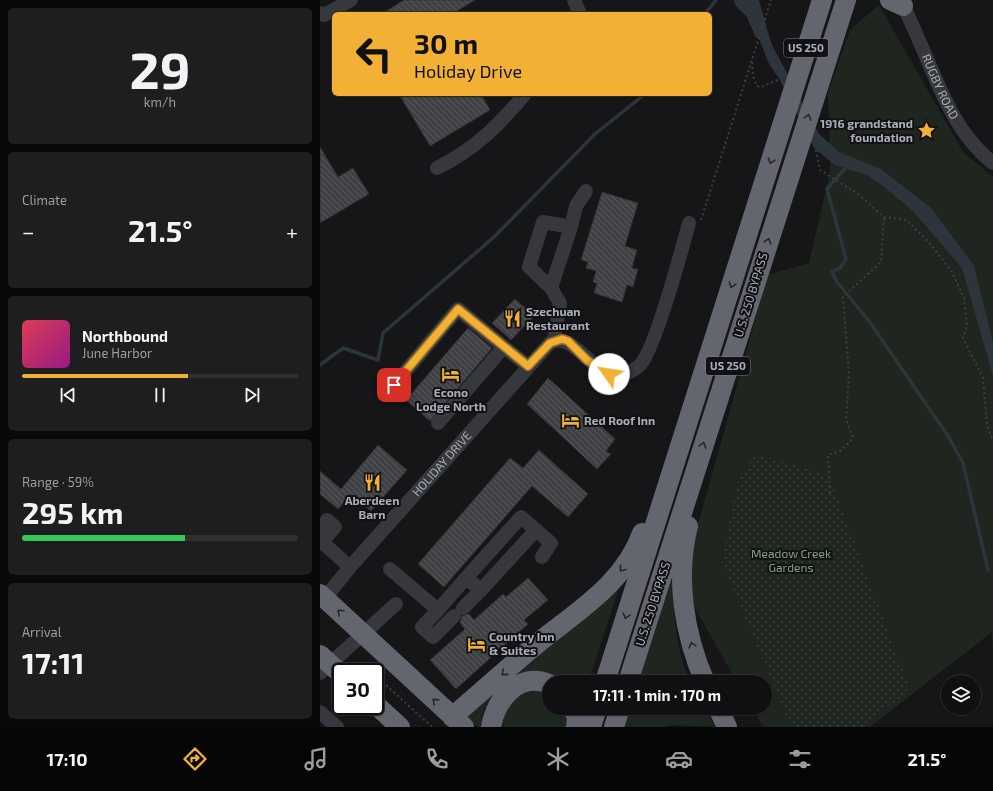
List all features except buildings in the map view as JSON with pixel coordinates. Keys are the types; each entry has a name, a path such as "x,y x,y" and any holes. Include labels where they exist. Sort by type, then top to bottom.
{"highway":[{"name":"U.S. 250 BYPASS","path":"607,675 822,0"},
{"name":"U.S. 250 BYPASS","path":"630,675 846,0"},
{"path":"830,51 841,38 857,2 862,0"},
{"path":"322,596 458,722 539,642 593,600 612,582 626,564 639,541 669,453 698,392"},
{"path":"695,473 696,494 685,536 682,570 683,592 689,634 703,675"},
{"path":"491,727 499,703 508,692 524,683 535,681 542,682"},
{"path":"384,712 400,727"},
{"path":"576,715 576,727"},
{"path":"591,727 595,715"},
{"path":"614,727 618,715"},
{"path":"721,715 726,727"}],"street":[{"path":"321,15 351,0"},
{"path":"574,0 579,12"},
{"name":"RUGBY ROAD","path":"898,2 945,102 958,124 993,164"},
{"path":"437,168 455,159 490,133 522,96"},
{"path":"551,288 571,227 576,206 586,190"},
{"path":"571,227 543,222 529,267 551,288 560,303 554,340 562,339 568,341 587,360 609,374 628,373 641,364 646,356 695,224"},
{"path":"394,385 458,309 528,366"},
{"name":"HOLIDAY DRIVE","path":"322,596 350,567 528,366 554,340"},
{"path":"438,423 504,347"},
{"path":"536,530 481,590 433,637 422,627 521,517 536,530 551,543 542,557"},
{"path":"323,535 350,567"},
{"path":"390,569 438,610"},
{"path":"466,578 481,590"},
{"path":"328,666 364,635 396,604"},
{"path":"320,712 337,727"}],"path":[{"path":"695,224 752,61 771,0"},
{"path":"752,61 753,76 757,86 761,87 781,79"},
{"path":"816,150 820,170 858,194 884,216 906,220 928,241 952,272 964,298 967,325 963,338 983,378 987,425 993,441"},
{"path":"830,493 828,454 840,451 853,438 846,419 848,374 843,297 881,262 884,216"},
{"path":"384,683 432,727"}],"green space":[{"path":"879,5 963,152 993,177 993,653 992,632 870,727 763,727 756,715 772,715 772,675 733,675 691,601 688,560 768,275 809,263 830,173 828,92 850,30"},
{"name":"Meadow Creek Gardens","path":"766,457 829,475 910,690 863,727 791,727 772,682 772,675 769,675 722,563 737,484 752,458"},
{"path":"673,573 678,643 688,675 640,675"},
{"path":"620,585 590,675 542,675 542,684 497,690 484,709 481,727 478,727 466,716"},
{"path":"529,690 542,690 542,715 566,715 569,727 502,727 507,709 518,697"},
{"path":"628,715 709,715 715,727 672,725 664,727 624,727"}],"shaded area":[{"path":"734,0 759,0 771,43 819,134 839,152 881,169 932,209 974,266 993,343 993,376 962,268 913,211 883,186 867,175 835,165 814,148 780,80 769,64 760,41 755,36 747,17 735,5"}],"waterway":[{"path":"707,12 716,0"},
{"path":"320,365 343,348 378,360 383,333 494,237 595,134 642,96"},
{"path":"847,166 827,189 846,259 841,267 832,272 837,282 869,321 948,436 963,463 988,570"}],"place":[{"name":"1916 grandstand foundation","path":"926,131"},
{"name":"Szechuan Restaurant","path":"513,319"},
{"name":"Econo Lodge North","path":"451,374"},
{"name":"Red Roof Inn","path":"571,421"},
{"name":"Aberdeen Barn","path":"372,482"},
{"name":"Country Inn & Suites","path":"476,644"}],"route":[{"path":"394,385 458,309 528,366 550,343 554,340 562,339 568,341 587,360 602,371 609,374"}]}
